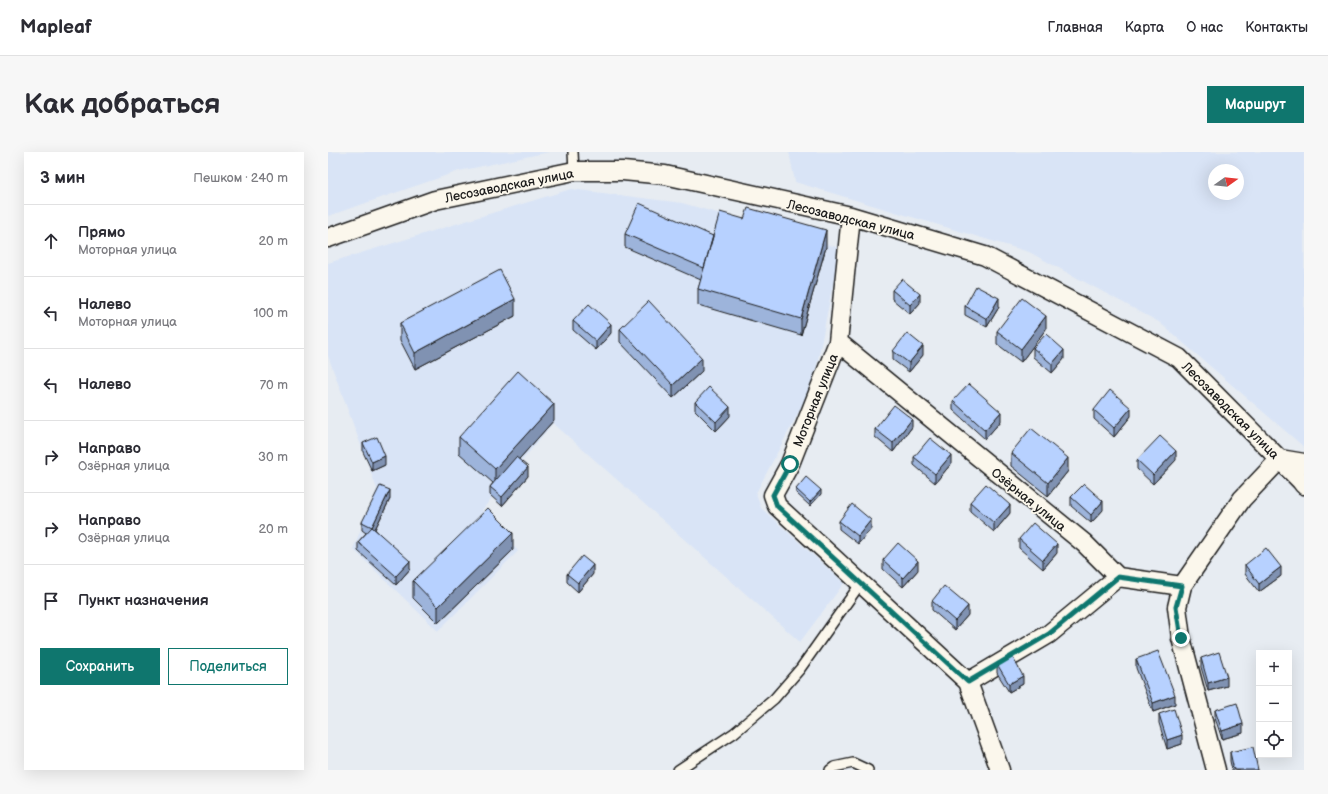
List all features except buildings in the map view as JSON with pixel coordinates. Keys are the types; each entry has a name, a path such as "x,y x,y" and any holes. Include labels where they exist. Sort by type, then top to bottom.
{"street":[{"name":"Лесозаводская улица","path":"328,238 435,200 574,171 623,171 665,175 851,216 985,256 1179,358 1304,485"},
{"path":"838,342 851,216"},
{"name":"Озёрная улица","path":"838,342 1084,543 1118,577"},
{"name":"Моторная улица","path":"838,342 790,464 773,495 777,506 968,682 998,769"},
{"path":"1216,770 1181,638 1176,607 1182,586 1242,499 1280,459 1304,463"},
{"path":"968,682 1049,634 1118,577 1182,586"}],"lane":[{"path":"573,152 574,171"},
{"path":"678,770 734,733 774,699 800,670 861,583"},
{"path":"830,770 834,767 853,763 868,770"}],"shaded area":[{"path":"328,152 549,152 459,171 328,216"},
{"path":"789,152 1304,152 1304,447 1159,322 1029,252 795,182"},
{"path":"571,189 682,203 840,248 813,385 756,493 761,508 844,583 800,642 553,423 482,510 518,551 438,631 353,549 377,489 328,356 328,263"}],"route":[{"path":"790,464 773,495 777,506 968,682 1049,634 1118,577 1182,586 1176,607 1181,638"}]}
